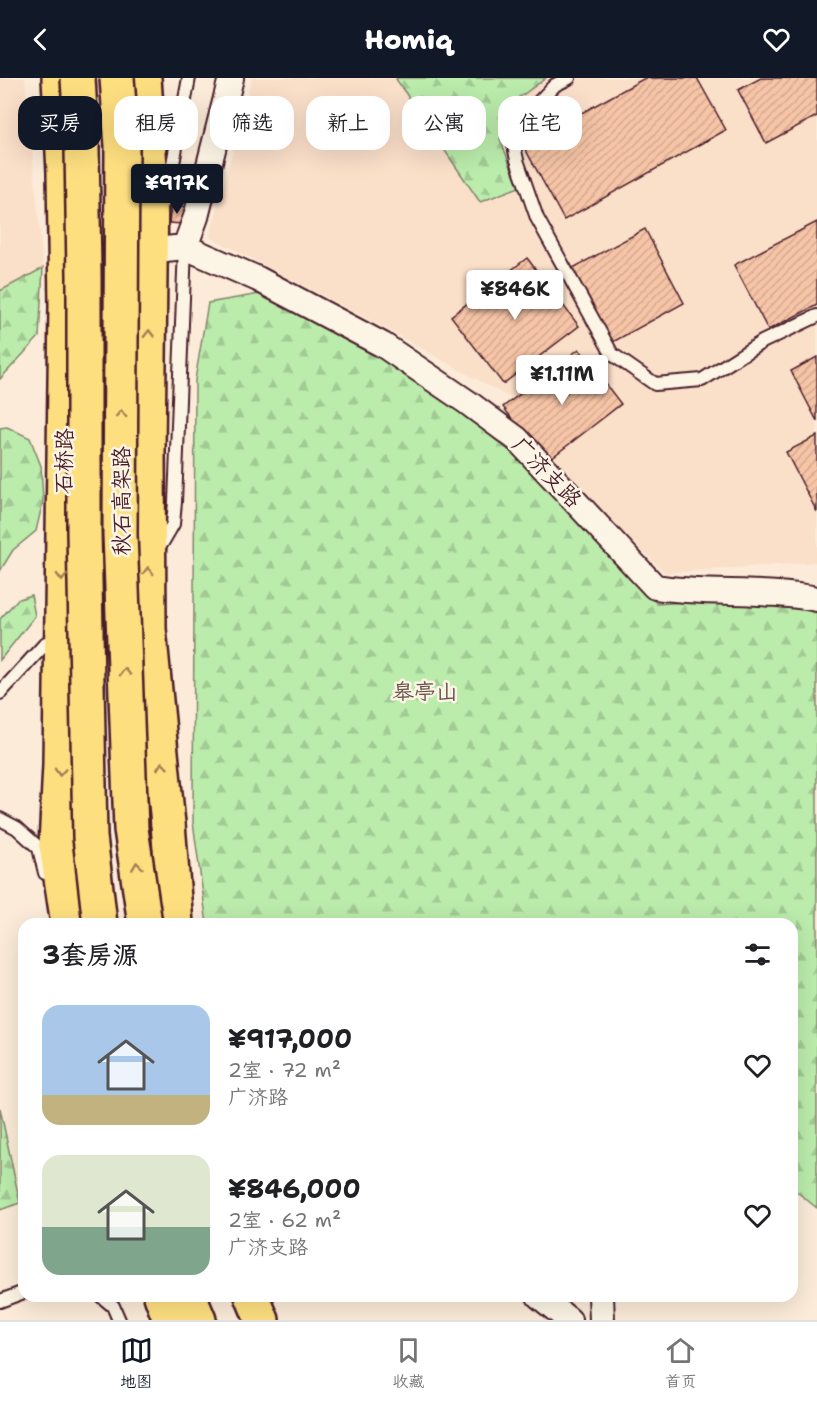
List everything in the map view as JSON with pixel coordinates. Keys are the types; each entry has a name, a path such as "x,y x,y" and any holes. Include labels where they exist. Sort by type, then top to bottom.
{"main road":[{"name":"石桥路","path":"59,78 66,259 60,765 56,845 67,918"},
{"name":"秋石高架路","path":"78,78 84,252 84,531 90,837 99,918"},
{"name":"秋石高架路","path":"117,78 122,146 120,534 131,829 144,918"},
{"path":"144,78 151,181 165,247 148,629 176,918"},
{"path":"163,1302 170,1320"},
{"path":"192,1302 199,1320"},
{"path":"254,1302 262,1320"},
{"path":"274,1302 279,1320"}],"street":[{"path":"66,259 165,247 196,217 231,78"},
{"name":"广济支路","path":"165,247 258,279 383,345 475,408 517,438 655,587 689,592 792,594 817,599"},
{"path":"546,1302 569,1320"},
{"path":"602,1302 603,1320"}],"lane":[{"path":"166,209 167,188 189,78"},
{"path":"569,78 555,85 511,131 517,159 537,218 612,354 656,384 702,380 762,342 817,316"},
{"path":"162,543 173,524 175,502 165,247"},
{"path":"0,693 46,643"},
{"path":"0,819 16,828 39,848 46,884"},
{"path":"0,1301 18,1294"},
{"path":"116,1302 120,1320"}],"shaded area":[{"path":"0,78 25,78 27,96 18,96 18,150 32,150 43,268 0,291"},
{"path":"252,78 817,78 817,562 665,573 569,478 521,404 376,323 210,237 233,150 294,150 294,96 247,96"}],"green space":[{"path":"546,78 521,96 498,96 498,150 504,150 519,187 480,202 444,150 486,150 486,96 408,96 396,79"},
{"path":"43,268 39,337 0,379 0,291"},
{"name":"皋亭山","path":"260,294 396,360 512,453 568,502 657,604 763,597 817,612 817,1208 798,1193 798,918 206,918 193,822 195,380 208,303"},
{"path":"7,427 30,438 41,466 43,501 36,531 13,550 0,571 0,428"},
{"path":"31,595 35,616 0,660 0,619 17,600"},
{"path":"0,1108 18,1194 18,1204 0,1210"}],"building":[{"path":"645,78 697,78 726,130 564,220 526,150 582,150 582,113"},
{"path":"761,78 817,78 817,116 766,143 738,90"},
{"path":"171,206 186,207 183,224 169,223"},
{"path":"817,222 817,305 768,330 734,265"},
{"path":"645,229 684,303 611,343 571,269"},
{"path":"527,258 579,326 503,384 451,316"},
{"path":"579,349 621,404 546,462 503,407"},
{"path":"817,357 817,421 791,371"},
{"path":"817,436 817,512 786,452"}]}
